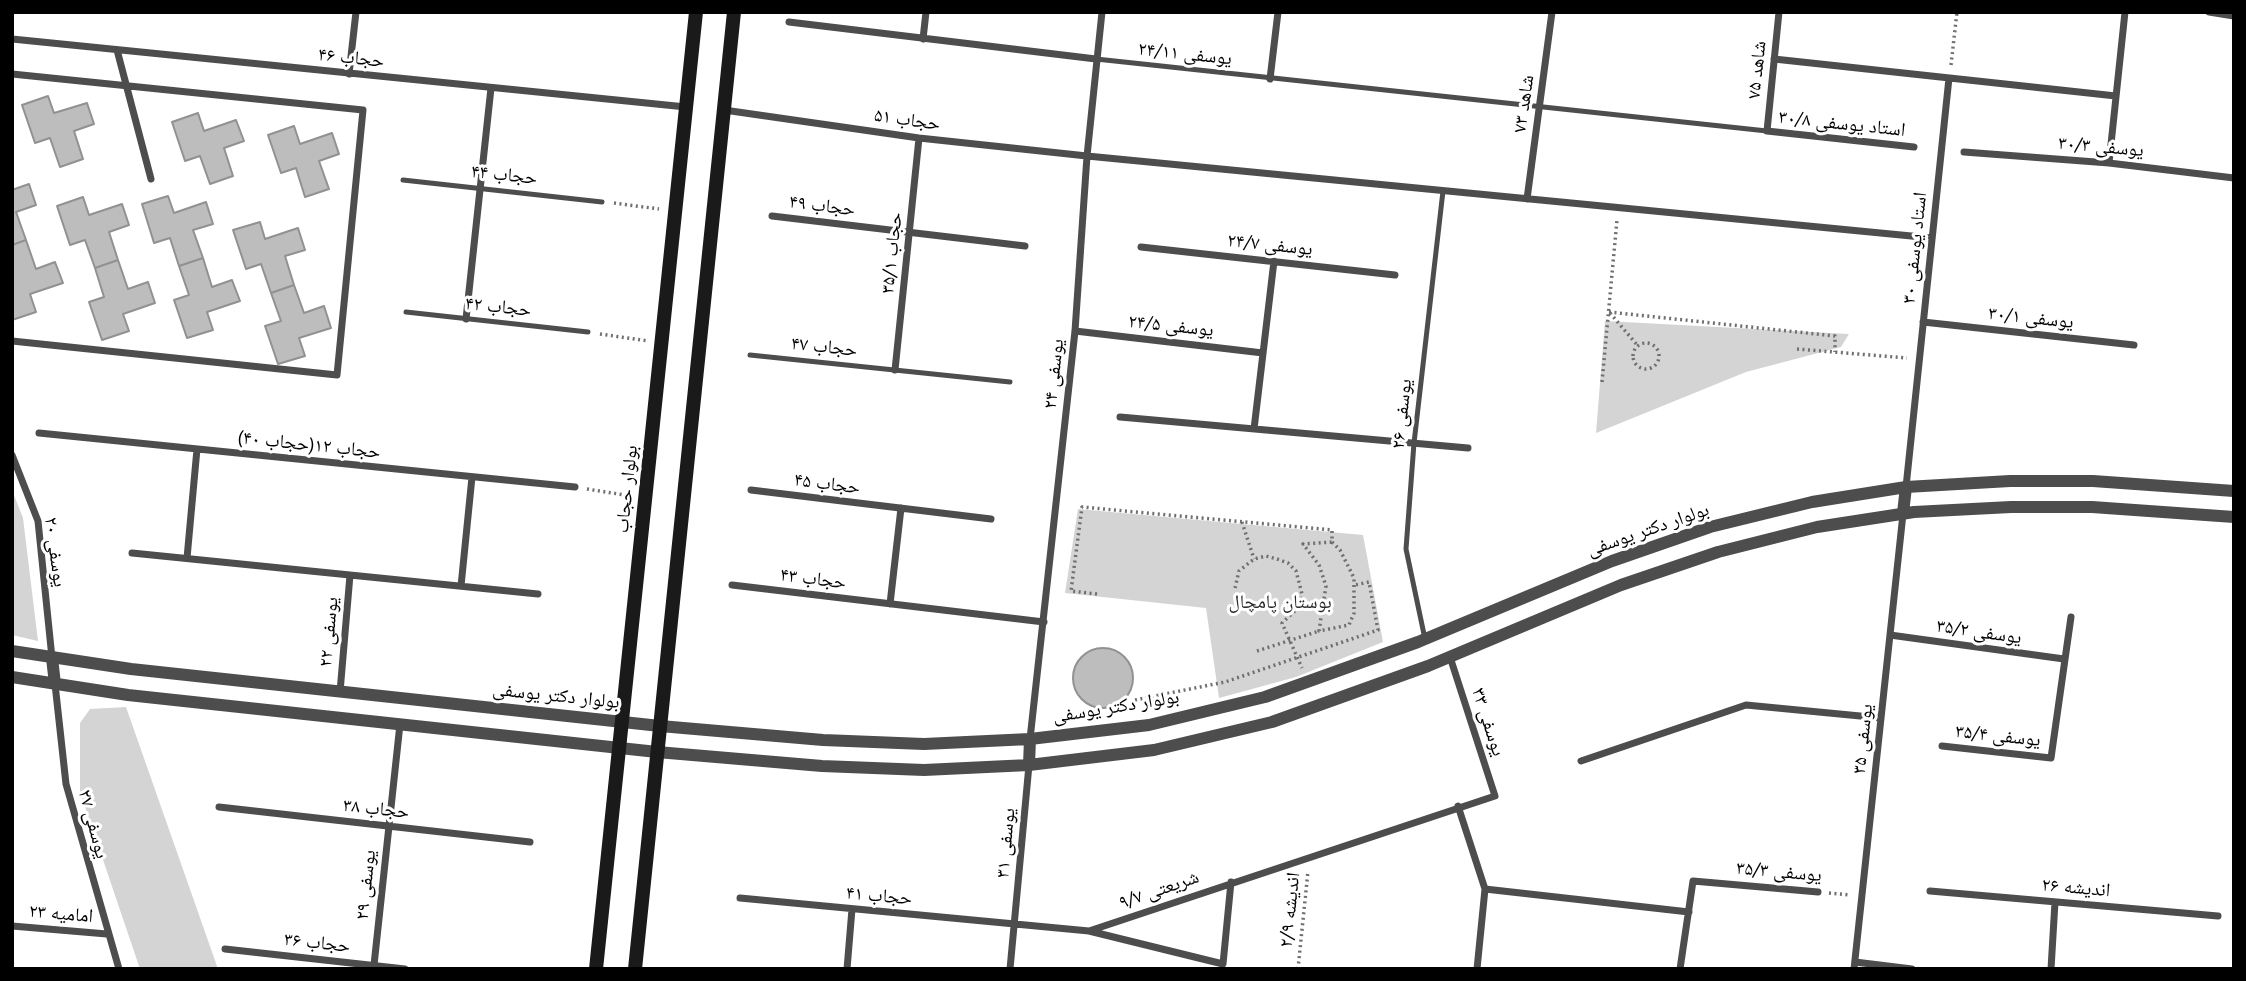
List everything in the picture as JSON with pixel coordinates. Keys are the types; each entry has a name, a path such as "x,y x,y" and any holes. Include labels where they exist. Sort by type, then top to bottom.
{"main road":[{"name":"بولوار حجاب","path":"596,969 696,12"},
{"path":"635,969 734,12"}],"street":[{"path":"349,74 356,12"},
{"path":"923,38 926,12"},
{"name":"یوسفی ۲۴","path":"1030,739 1074,331 1087,156 1102,12"},
{"path":"1270,79 1278,12"},
{"name":"شاهد ۷۳","path":"1527,199 1552,12"},
{"name":"شاهد ۷۵","path":"1767,131 1779,12"},
{"path":"2109,163 2124,12"},
{"path":"2209,12 2234,16"},
{"path":"789,22 1096,59"},
{"name":"حجاب ۴۶","path":"12,39 686,107"},
{"path":"117,50 151,179"},
{"path":"1774,59 2116,96"},
{"path":"12,75 363,110 337,375 12,341"},
{"name":"استاد یوسفی ۳۰","path":"1906,487 1949,78"},
{"path":"466,319 491,88"},
{"name":"حجاب ۵۱","path":"724,110 919,138 1087,156 1932,238"},
{"name":"استاد یوسفی ۳۰/۸","path":"1767,131 1914,147"},
{"name":"حجاب ۳۵/۱","path":"895,370 919,138"},
{"name":"یوسفی ۳۰/۳","path":"1964,152 2109,163 2234,178"},
{"name":"حجاب ۴۹","path":"772,215 1025,246"},
{"name":"یوسفی ۲۴/۷","path":"1141,247 1395,275"},
{"path":"1254,429 1274,261"},
{"name":"یوسفی ۳۰/۱","path":"1923,322 2134,345"},
{"name":"یوسفی ۲۴/۵","path":"1074,331 1263,353"},
{"path":"1120,417 1468,448"},
{"name":"حجاب ۱۲(حجاب ۴۰)","path":"39,433 575,488"},
{"path":"187,558 197,449"},
{"name":"یوسفی ۲۰","path":"12,455 38,521 52,658"},
{"path":"461,586 472,477"},
{"name":"بولوار دکتر یوسفی","path":"12,651 340,692 660,726 823,740 911,743 1030,739 1149,725 1265,697 1425,639 1612,561 1710,527 1812,502 1906,487 2010,481 2079,481 2234,491"},
{"path":"1903,513 1906,487"},
{"name":"حجاب ۴۵","path":"751,491 991,519"},
{"path":"12,677 128,695 657,752 822,766 924,770 1029,765 1154,750 1272,722 1450,657 1621,585 1718,552 1817,527 1903,513 2011,507 2092,507 2234,517"},
{"path":"890,604 901,508"},
{"name":"یوسفی ۳۵","path":"1854,966 1903,513"},
{"path":"132,553 538,594"},
{"name":"یوسفی ۲۲","path":"340,692 350,575"},
{"name":"حجاب ۴۳","path":"732,585 1044,622"},
{"path":"2064,659 2071,617"},
{"name":"یوسفی ۳۵/۲","path":"1890,635 2064,659"},
{"name":"یوسفی ۳۳","path":"1450,657 1495,796"},
{"path":"52,658 55,684"},
{"name":"یوسفی ۳۵/۴","path":"1942,746 2051,758 2064,659"},
{"name":"یوسفی ۲۷","path":"55,684 66,784 119,969"},
{"path":"1581,761 1746,705 1881,718"},
{"name":"یوسفی ۲۹","path":"374,965 400,724"},
{"path":"1029,765 1030,739"},
{"name":"یوسفی ۳۱","path":"1010,969 1029,765"},
{"name":"شریعتی ۹/۷","path":"1015,925 1088,931 1310,855 1495,796"},
{"path":"1458,806 1485,889 1477,969"},
{"name":"حجاب ۳۸","path":"219,807 530,842"},
{"name":"یوسفی ۳۵/۳","path":"1689,912 1693,881 1818,892"},
{"path":"1088,931 1223,964 1231,882"},
{"path":"1485,889 1689,912 1680,969"},
{"name":"اندیشه ۲۶","path":"1930,891 2218,916"},
{"name":"حجاب ۴۱","path":"740,898 1015,925"},
{"path":"2051,969 2056,902"},
{"path":"847,969 852,909"},
{"name":"امامیه ۲۳","path":"12,926 107,934"},
{"name":"حجاب ۳۶","path":"225,949 405,969"},
{"path":"1854,966 1912,969"}],"lane":[{"name":"یوسفی ۲۴/۱۱","path":"1096,59 1767,131"},
{"name":"حجاب ۴۴","path":"403,180 602,202"},
{"name":"یوسفی ۲۶","path":"1425,639 1406,549 1414,443 1443,191"},
{"name":"حجاب ۴۲","path":"406,313 587,332"},
{"name":"حجاب ۴۷","path":"750,355 1010,382"}],"path":[{"path":"1949,78 1957,12"},
{"path":"602,202 675,210"},
{"path":"1602,382 1618,208"},
{"path":"1609,312 1638,346"},
{"path":"1609,312 1835,337 1835,352"},
{"path":"587,332 662,342"},
{"path":"1645,343 1658,349 1658,364 1652,369 1637,366 1633,352 1638,346 1645,343"},
{"path":"1797,349 1919,359"},
{"path":"575,488 645,498"},
{"path":"1097,594 1071,591 1082,508 1332,530 1332,542 1347,561 1355,585 1354,612 1349,625 1319,631 1257,651"},
{"path":"1242,522 1254,559"},
{"path":"1319,631 1326,586 1319,565 1303,544 1332,542"},
{"path":"1235,588 1239,571 1254,559 1266,556 1277,559 1288,563 1296,571 1302,594 1300,606 1282,623 1308,682"},
{"path":"1136,700 1225,682 1378,630 1369,582 1355,585"},
{"name":"اندیشه ۲/۹","path":"1298,969 1310,855"},
{"name":"یوسفی ۳۵/۳","path":"1818,892 1862,896"}],"green space":[{"path":"1605,321 1849,334 1841,347 1746,372 1596,433"},
{"path":"12,490 23,518 38,641 12,635"},
{"name":"بوستان پامچال","path":"1078,509 1363,535 1383,642 1296,677 1219,698 1206,608 1065,593"},
{"path":"126,707 218,969 140,969 80,792 80,723 90,709"}],"building":[{"path":"48,96 54,113 87,103 94,124 74,131 83,159 60,167 50,138 35,143 22,105"},
{"path":"198,113 204,131 236,120 244,141 224,148 233,176 210,184 200,156 185,161 172,122"},
{"path":"294,126 300,144 332,133 339,154 319,161 329,189 305,197 296,168 281,173 268,135"},
{"path":"29,184 36,205 16,212 26,240 12,245 12,190"},
{"path":"168,196 174,213 206,202 213,224 193,230 203,258 179,266 170,238 154,243 142,204"},
{"path":"83,197 89,215 122,204 129,225 109,232 118,260 95,268 85,240 70,245 57,206"},
{"path":"260,222 265,239 298,228 305,250 285,256 294,285 271,293 261,264 246,269 233,230"},
{"path":"26,240 36,269 55,262 63,283 30,294 36,312 12,320 12,245"},
{"path":"203,258 212,287 232,280 240,301 207,312 213,330 187,338 174,300 189,295 179,266"},
{"path":"118,260 128,289 148,282 155,303 123,314 129,331 102,340 89,302 104,297 95,268"},
{"path":"294,285 304,313 324,306 331,328 299,338 305,356 278,364 265,326 281,321 271,293"},
{"path":"1103,648 1120,653 1128,661 1133,678 1128,695 1120,703 1103,708 1086,703 1078,695 1073,678 1078,661 1086,653"}]}
